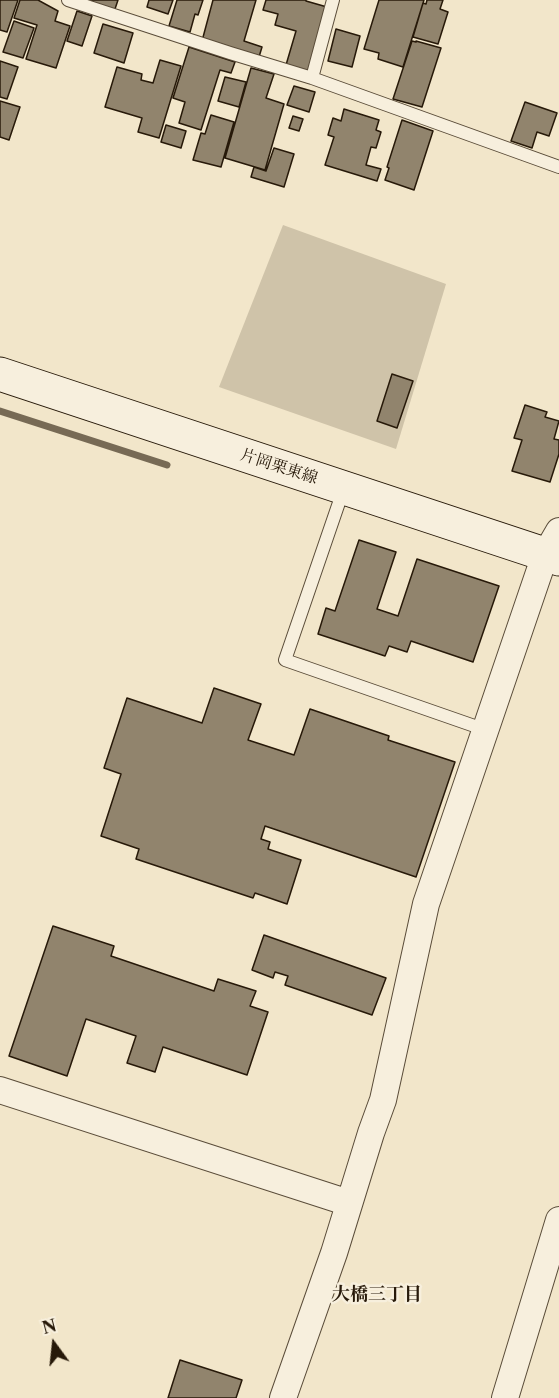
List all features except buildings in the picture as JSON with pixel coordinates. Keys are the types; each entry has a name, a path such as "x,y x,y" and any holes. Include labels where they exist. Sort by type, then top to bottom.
{"main road":[{"name":"片岡栗東線","path":"0,374 344,488 554,548"}],"street":[{"path":"283,1398 334,1253 383,1100 426,903 486,730 554,548"},
{"path":"0,1090 349,1203"},
{"path":"505,1398 559,1220"}],"lane":[{"path":"68,0 230,54 312,78 559,167"},
{"path":"312,78 333,0"},
{"path":"344,488 285,660 486,730"}],"shaded area":[{"path":"283,225 446,284 396,449 219,387"}],"waterway":[{"path":"0,411 167,465"}],"district":[{"name":"大橋三丁目","path":"377,1295"}]}
